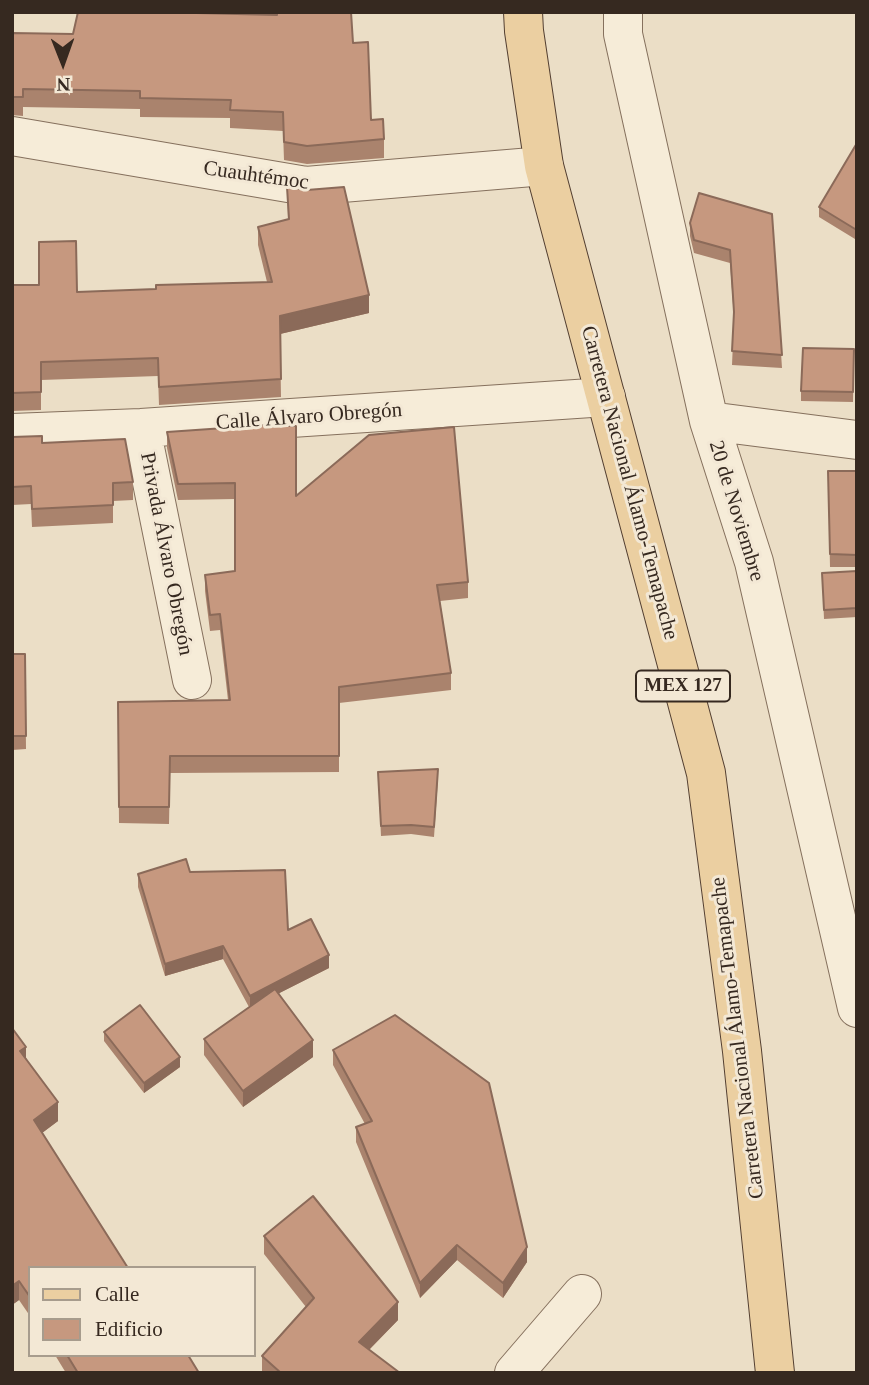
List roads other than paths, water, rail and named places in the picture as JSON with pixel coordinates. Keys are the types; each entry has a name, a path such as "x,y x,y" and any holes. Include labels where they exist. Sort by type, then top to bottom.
{"main road":[{"name":"Carretera Nacional Álamo-Temapache","path":"523,12 544,166 706,773 742,1051 775,1373"}],"street":[{"name":"20 de Noviembre","path":"623,12 623,34 709,421 754,562 857,1008"},
{"name":"Cuauhtémoc","path":"12,136 306,186 544,166"},
{"name":"Calle Álvaro Obregón","path":"12,433 141,428 606,397"},
{"path":"709,421 857,440"},
{"name":"Privada Álvaro Obregón","path":"141,428 192,680"},
{"path":"514,1373 582,1293"}]}
